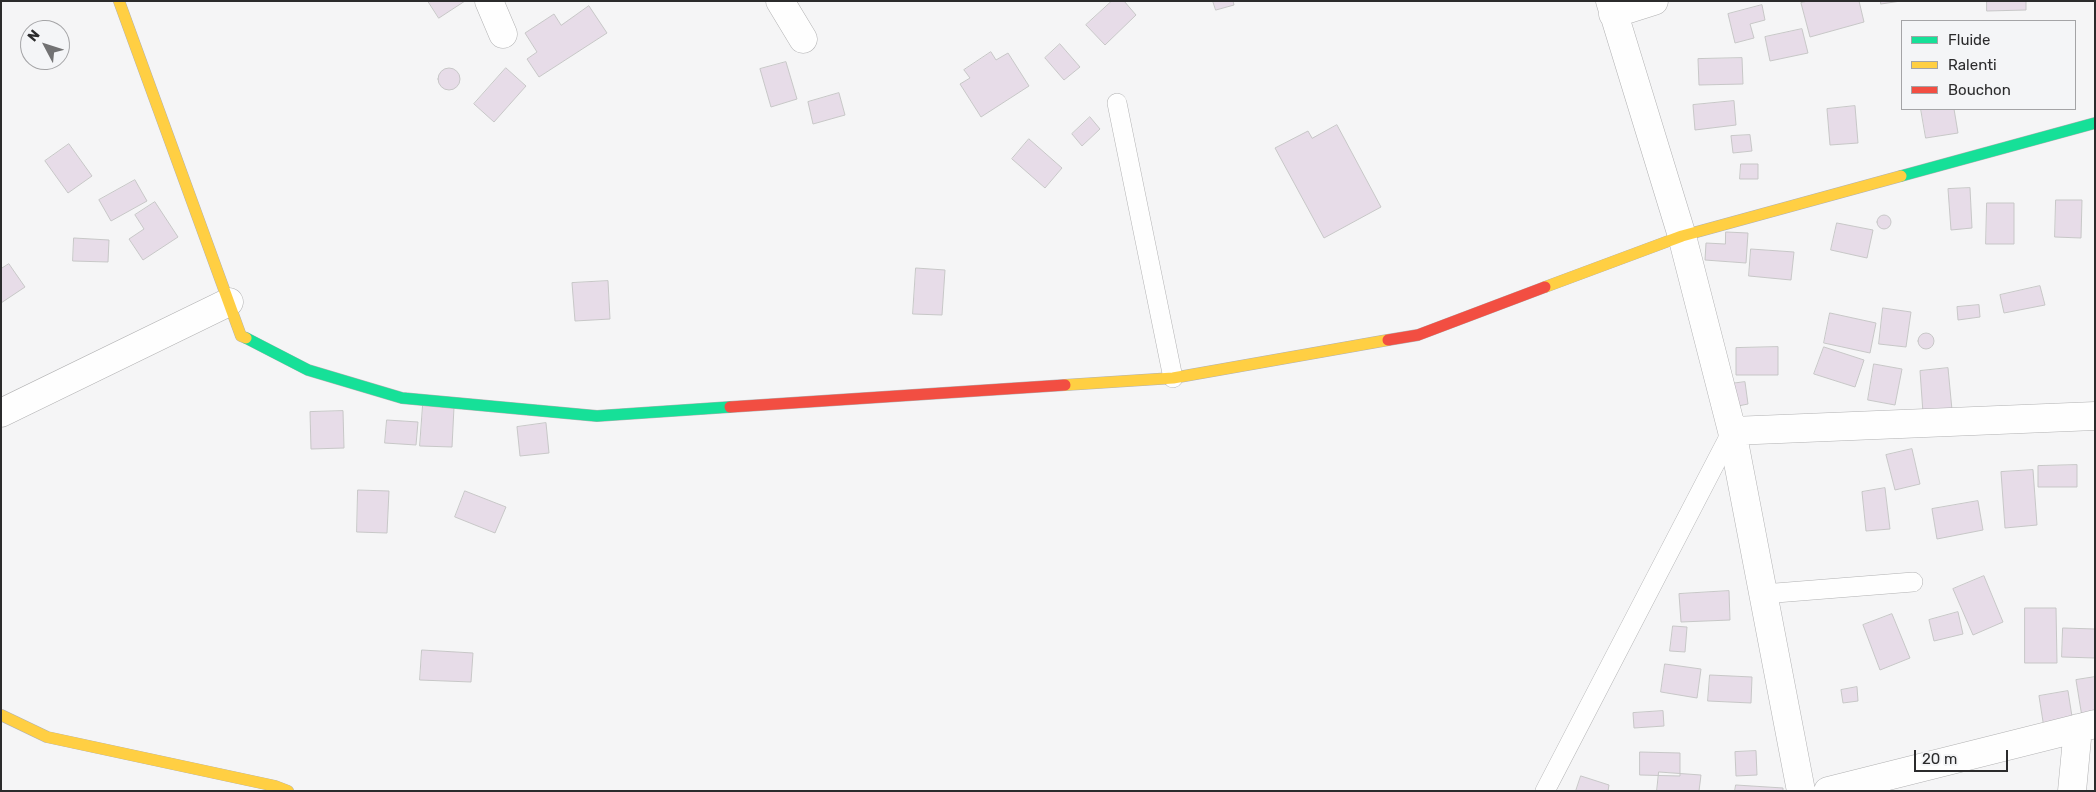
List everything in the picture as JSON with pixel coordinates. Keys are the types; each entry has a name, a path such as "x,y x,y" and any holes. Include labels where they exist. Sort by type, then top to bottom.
{"street":[{"path":"119,1 241,336 308,370 402,398 597,416 1172,378 1418,335 1682,236 2095,123"},
{"path":"489,1 503,34"},
{"path":"780,1 803,39"},
{"path":"1654,1 1612,7 1682,236 1732,431 1801,791"},
{"path":"1,414 229,302"},
{"path":"1732,431 2095,416"},
{"path":"1,715 47,737 275,786 288,791"},
{"path":"1828,791 2086,726 2072,791"}],"lane":[{"path":"1117,103 1172,378"},
{"path":"1545,791 1732,431"},
{"path":"1763,594 1913,582"}],"building":[{"path":"428,1 465,1 439,18"},
{"path":"1112,1 1124,1 1136,15 1105,45 1086,25"},
{"path":"1213,1 1233,1 1234,5 1216,10"},
{"path":"1808,1 1859,1 1864,22 1810,37 1801,3"},
{"path":"1881,1 1901,1 1881,4"},
{"path":"1987,1 2026,1 2026,10 1987,11"},
{"path":"1762,5 1765,20 1750,24 1754,38 1735,43 1728,14"},
{"path":"589,6 607,33 539,77 527,59 537,52 525,33 554,14 561,25"},
{"path":"1802,29 1808,53 1770,61 1765,37"},
{"path":"1060,44 1080,67 1064,80 1045,58"},
{"path":"991,52 996,60 1008,53 1029,86 981,117 960,84 970,78 964,70"},
{"path":"1742,58 1743,84 1699,85 1698,59"},
{"path":"786,62 797,99 771,107 760,69"},
{"path":"449,68 457,71 460,79 457,87 449,90 441,87 438,79 441,71"},
{"path":"506,68 526,86 494,122 474,104"},
{"path":"839,93 845,115 813,124 808,102"},
{"path":"1734,101 1736,125 1695,130 1693,105"},
{"path":"1855,106 1858,143 1830,145 1827,109"},
{"path":"1921,110 1954,110 1958,133 1926,138"},
{"path":"1090,117 1100,129 1082,146 1072,134"},
{"path":"1337,125 1381,207 1324,238 1275,148 1308,131 1312,138"},
{"path":"1750,135 1752,151 1733,153 1731,136"},
{"path":"1029,139 1062,168 1045,188 1012,159"},
{"path":"69,144 92,176 68,193 45,161"},
{"path":"1741,164 1758,164 1758,179 1740,179"},
{"path":"135,180 147,201 111,221 99,200"},
{"path":"1970,188 1972,228 1951,230 1948,189"},
{"path":"2056,200 2082,200 2081,238 2055,237"},
{"path":"155,202 178,237 143,260 129,239 144,229 135,215"},
{"path":"1987,203 2014,203 2014,244 1986,244"},
{"path":"1881,215 1887,215 1891,222 1887,229 1881,229 1877,225 1877,219"},
{"path":"1837,223 1873,230 1867,258 1831,250"},
{"path":"1726,232 1748,233 1746,263 1705,260 1706,243 1725,244"},
{"path":"74,238 109,240 108,262 73,261"},
{"path":"1751,249 1794,252 1791,280 1749,276"},
{"path":"9,264 25,287 1,303 1,269"},
{"path":"916,268 945,270 942,315 913,314"},
{"path":"608,281 610,319 575,321 572,283"},
{"path":"2040,286 2045,305 2004,313 2000,295"},
{"path":"1979,305 1980,317 1958,320 1957,307"},
{"path":"1883,308 1911,312 1906,347 1879,344"},
{"path":"1830,313 1876,323 1870,353 1824,343"},
{"path":"1923,333 1929,333 1934,338 1932,347 1923,349 1918,344 1918,338"},
{"path":"1778,347 1778,375 1736,375 1736,348"},
{"path":"1824,347 1864,360 1855,387 1814,374"},
{"path":"1874,364 1902,369 1895,405 1868,400"},
{"path":"1948,368 1952,410 1923,413 1920,371"},
{"path":"1745,382 1748,404 1733,407 1730,384"},
{"path":"423,405 454,407 452,447 420,446"},
{"path":"343,411 344,448 311,449 310,412"},
{"path":"387,420 418,422 416,445 385,443"},
{"path":"546,423 549,453 520,456 517,427"},
{"path":"1912,449 1920,484 1895,490 1886,455"},
{"path":"2077,465 2077,487 2038,487 2038,466"},
{"path":"2033,470 2037,525 2005,528 2001,472"},
{"path":"1885,488 1890,529 1866,531 1862,492"},
{"path":"358,490 389,491 387,533 357,532"},
{"path":"465,491 506,507 495,533 455,517"},
{"path":"1978,501 1983,530 1937,539 1932,509"},
{"path":"1984,576 2003,622 1973,635 1953,589"},
{"path":"1729,591 1730,620 1681,622 1679,594"},
{"path":"2025,608 2056,608 2057,663 2025,663"},
{"path":"1958,612 1963,634 1934,641 1929,620"},
{"path":"1892,614 1910,658 1880,670 1863,625"},
{"path":"1673,626 1687,627 1685,652 1670,651"},
{"path":"2063,628 2095,629 2095,658 2062,657"},
{"path":"422,650 473,653 471,682 420,680"},
{"path":"1665,664 1701,669 1697,698 1661,692"},
{"path":"1710,675 1752,677 1751,703 1708,701"},
{"path":"2095,677 2095,721 2083,723 2076,680"},
{"path":"1857,687 1858,701 1843,703 1841,690"},
{"path":"2068,691 2073,723 2044,728 2039,696"},
{"path":"1663,711 1664,726 1634,728 1633,713"},
{"path":"1756,751 1757,775 1736,776 1735,752"},
{"path":"1640,752 1680,753 1680,776 1640,775"},
{"path":"1659,772 1701,775 1699,791 1657,791"},
{"path":"1581,776 1609,785 1608,791 1576,791"},
{"path":"1736,785 1783,788 1783,791 1735,791"}],"traffic: fast":[{"path":"1901,176 2095,123"},
{"path":"246,338 308,370 402,398 597,416 730,407"}],"traffic: slow":[{"path":"119,1 241,336 246,338"},
{"path":"1545,287 1682,236 1901,176"},
{"path":"1065,385 1173,378 1388,340"},
{"path":"1,715 47,737 275,786 288,791"}],"traffic: jam":[{"path":"1388,340 1418,335 1545,287"},
{"path":"730,407 1065,385"}]}
